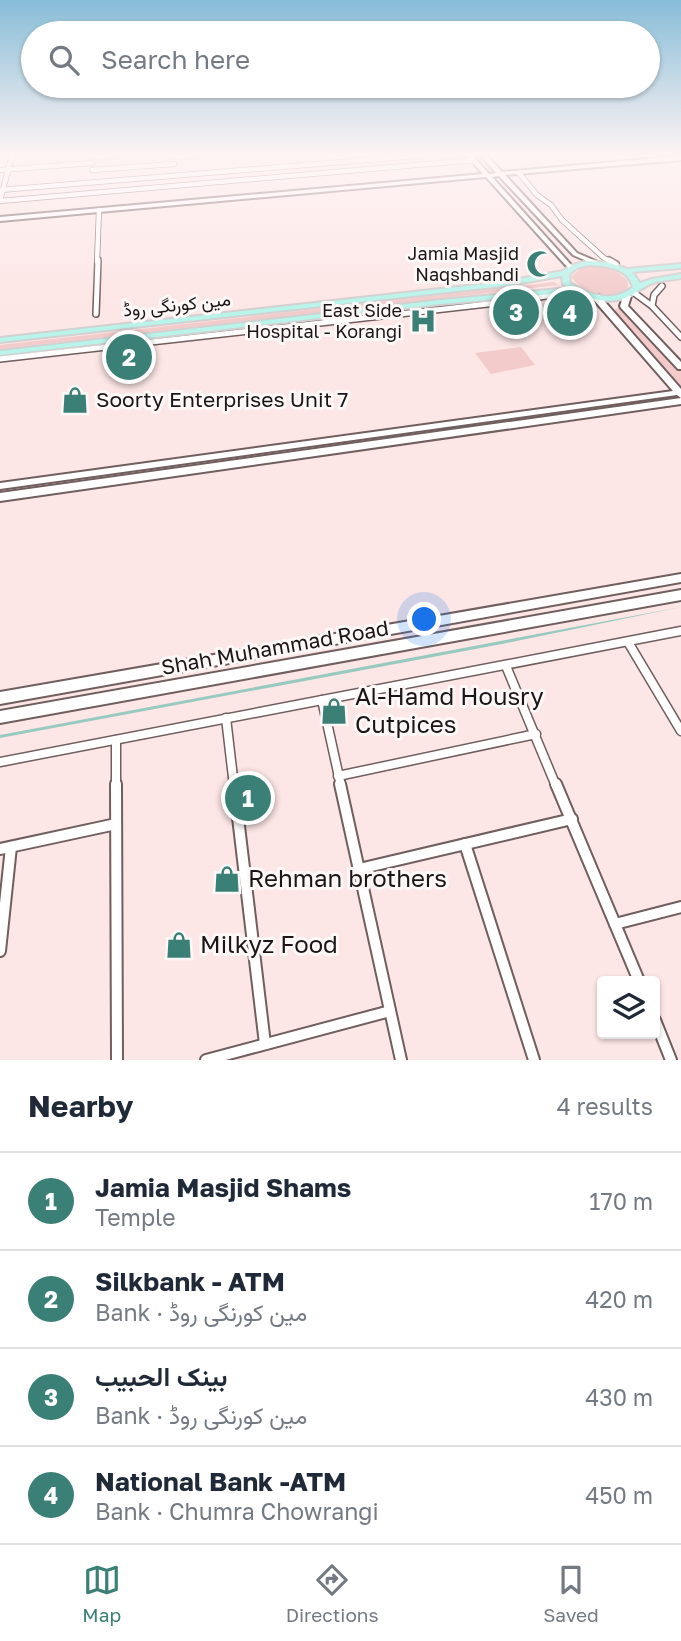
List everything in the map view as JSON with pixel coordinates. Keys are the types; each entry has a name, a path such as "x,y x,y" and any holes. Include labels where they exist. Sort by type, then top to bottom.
{"main road":[{"path":"0,219 162,204"},
{"path":"512,204 568,270 567,284 576,291 596,297 632,292 652,281 681,276"},
{"path":"529,204 575,254 596,263 625,271 681,266"},
{"name":"مین کورنگی روڈ","path":"0,340 501,281 596,263"},
{"path":"625,271 636,282 624,306 681,367"},
{"name":"مین کورنگی روڈ","path":"0,353 576,291"},
{"path":"596,297 680,395"},
{"path":"4,491 115,481 209,462 680,395"},
{"path":"4,491 115,469 209,462"},
{"path":"115,469 115,481"},
{"name":"Shah Muhammad Road","path":"0,698 681,578"},
{"name":"Shah Muhammad Road","path":"0,717 681,595"}],"street":[{"path":"548,204 604,258 616,264 596,263"},
{"path":"96,314 99,210"},
{"path":"652,306 654,295 662,286"},
{"path":"632,292 652,306 681,337"},
{"path":"0,359 442,305"},
{"path":"0,762 681,631"},
{"path":"628,642 681,731"},
{"path":"506,666 637,976"},
{"path":"322,700 401,1060"},
{"path":"226,718 265,1044"},
{"path":"338,776 536,734"},
{"path":"116,740 117,1060"},
{"path":"359,869 572,819"},
{"path":"0,951 5,848 116,824"},
{"path":"465,844 534,1060"},
{"path":"615,924 681,907"},
{"path":"206,1060 390,1011"},
{"path":"660,1032 671,1060"}],"shaded area":[{"path":"583,267 602,267 614,271 628,282 628,289 614,295 589,291 571,276"},
{"path":"554,282 558,285 0,349 0,345"},
{"path":"617,308 626,310 681,370 681,386 613,312"},
{"path":"521,347 535,365 491,374 475,353"}],"water":[{"path":"681,607 502,644 0,738 0,735"}],"place":[{"name":"Jamia Masjid Naqshbandi","path":"540,264"},
{"name":"بينک الحبيب","path":"516,312"},
{"name":"National Bank -ATM","path":"570,313"},
{"name":"East Side Hospital - Korangi","path":"423,321"},
{"name":"Silkbank - ATM","path":"129,357"},
{"name":"Soorty Enterprises Unit 7","path":"75,400"},
{"name":"Al-Hamd Housry Cutpices","path":"334,711"},
{"name":"Jamia Masjid Shams","path":"248,798"},
{"name":"Rehman brothers","path":"227,879"},
{"name":"Milkyz Food","path":"179,945"}]}
